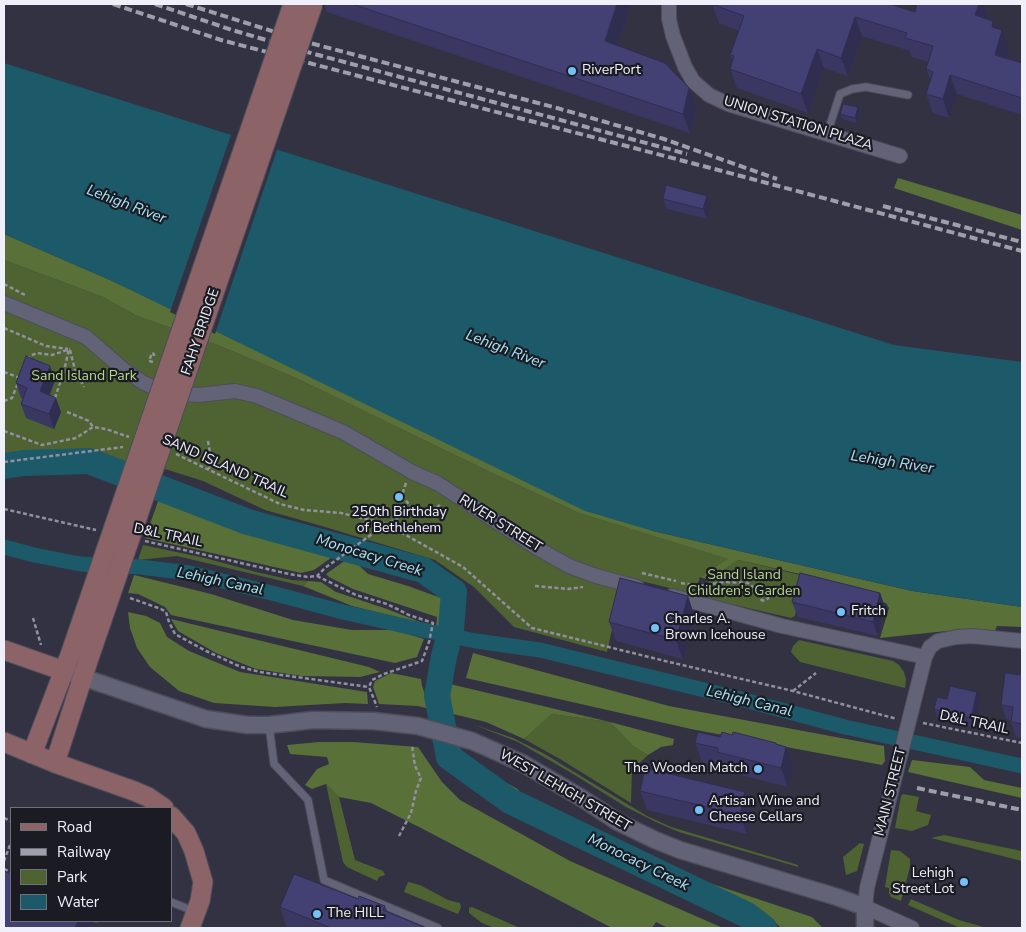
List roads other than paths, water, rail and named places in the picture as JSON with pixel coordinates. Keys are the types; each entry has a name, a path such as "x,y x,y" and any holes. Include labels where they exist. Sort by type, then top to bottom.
{"main road":[{"name":"FAHY BRIDGE","path":"32,754 67,663 293,4"},
{"name":"FAHY BRIDGE","path":"55,763 313,4"},
{"path":"4,650 67,663"},
{"path":"4,742 55,763 134,791 148,797 163,807"},
{"path":"172,817 186,833 194,851 203,882 200,901 193,920"}],"street":[{"name":"UNION STATION PLAZA","path":"669,4 669,19 682,61 693,82 709,95 728,104 900,156"},
{"name":"RIVER STREET","path":"4,303 86,338 124,370 144,383 166,393 199,395 235,391 257,396 343,432 412,472 437,483 537,548 569,566 601,578 782,626 925,657"},
{"path":"925,657 930,647 938,641 957,637 972,636 1022,641"},
{"name":"MAIN STREET","path":"865,928 867,888 925,657"},
{"name":"WEST LEHIGH STREET","path":"67,663 86,669 206,719 248,725 269,725 313,720 384,722 418,726 472,741 522,763 618,822 655,840 680,850 865,907 912,928"}],"lane":[{"path":"827,134 840,94 852,89 866,87 908,95"},
{"path":"269,725 274,764 308,800 324,880 438,928"},
{"path":"172,903 193,920"}],"water":[{"name":"Lehigh River","path":"4,63 894,345 1022,362 1022,607 913,591 653,531 585,511 110,280 4,234"}],"waterway":[{"name":"Monocacy Creek","path":"4,466 24,463 89,461 248,522 423,570 454,592 451,630 437,696 449,757 510,801 747,915 764,928"},
{"name":"Lehigh Canal","path":"4,547 80,564 140,567 190,573 418,629 476,641 540,650 733,697 845,727 1022,766"}],"railway":[{"path":"113,4 221,40 1022,251"},
{"path":"155,4 232,30 307,52 687,154"},
{"path":"186,4 310,43 557,108 664,139 777,179"},
{"path":"883,206 1022,242"},
{"path":"917,788 1022,810"}],"place":[{"name":"RiverPort","path":"572,71"},
{"name":"250th Birthday of Bethlehem","path":"399,497"},
{"name":"Fritch","path":"841,612"},
{"name":"Charles A. Brown Icehouse","path":"655,628"},
{"name":"The Wooden Match","path":"758,769"},
{"name":"Artisan Wine and Cheese Cellars","path":"699,810"},
{"name":"Lehigh Street Lot","path":"964,882"},
{"name":"The HILL","path":"317,914"}],"park label":[{"name":"Sand Island Park","path":"84,377"},
{"name":"Sand Island Children's Garden","path":"744,584"}]}
